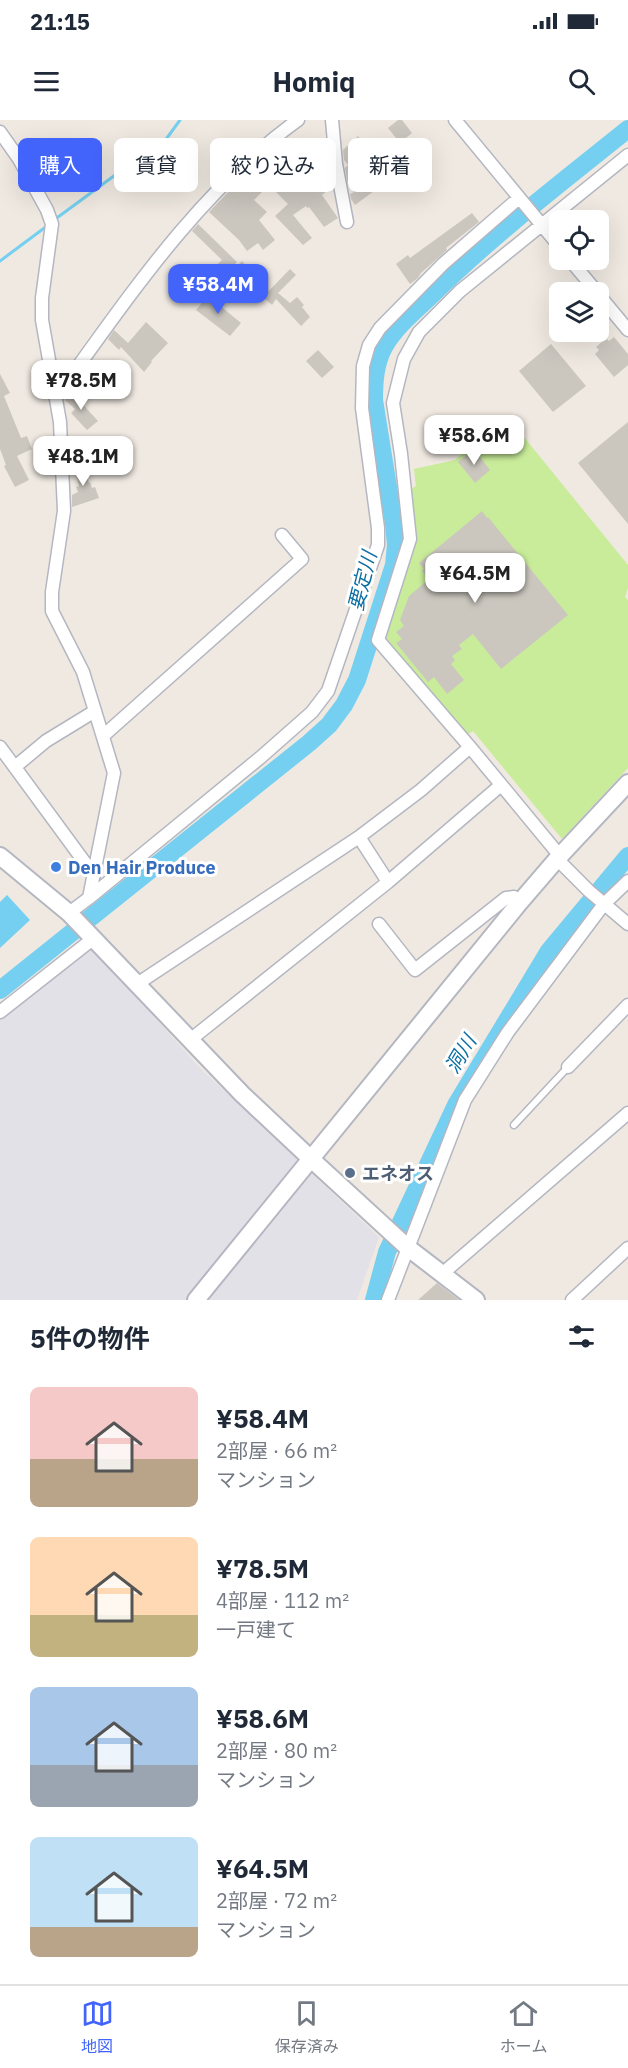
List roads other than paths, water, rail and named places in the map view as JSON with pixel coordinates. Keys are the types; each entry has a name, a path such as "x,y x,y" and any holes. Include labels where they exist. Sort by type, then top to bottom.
{"street":[{"path":"56,397 102,332 204,202 273,138 298,120"},
{"path":"332,120 336,164 347,222"},
{"path":"455,120 549,233"},
{"path":"0,132 19,159 47,210 52,224 42,298 42,320 60,422 64,511 52,592 52,611 82,672 114,773 89,898"},
{"path":"628,155 539,221 460,291 419,332 404,359 393,403 410,539 378,640 470,747 588,891 628,924"},
{"path":"69,913 261,757 312,712 324,697 378,545 378,528 362,408 363,366 369,345 380,328 443,264 520,199"},
{"path":"578,270 589,282"},
{"path":"609,307 628,330"},
{"path":"104,736 302,559 282,535"},
{"path":"16,766 46,741 95,711"},
{"path":"0,747 94,875"},
{"path":"137,984 359,837 421,790 470,747"},
{"path":"196,1300 520,902 628,783"},
{"path":"190,1040 388,882 501,785"},
{"path":"359,837 388,882"},
{"path":"0,856 69,913 242,1094 310,1158 407,1247 476,1300"},
{"path":"388,1300 465,1100 508,1032 602,902 628,881"},
{"path":"379,924 415,970 506,898 514,897 520,902"},
{"path":"0,1012 94,938"},
{"path":"568,1067 628,1005"},
{"path":"442,1274 628,1113"},
{"path":"572,1300 628,1248"}],"lane":[{"path":"514,1125 568,1067"}],"water":[{"path":"7,895 30,920 0,948 0,902"}],"waterway":[{"path":"54,220 122,170 156,153 180,120"},
{"name":"要定川","path":"0,990 309,743 329,725 344,705 357,680 394,565 396,545 394,524 374,400 376,373 384,347 394,332 480,250 628,129"},
{"path":"0,261 47,226"},
{"name":"洞川","path":"374,1300 387,1252 456,1105 549,951 628,856"}],"place":[{"name":"Den Hair Produce","path":"56,867"},
{"name":"エネオス","path":"350,1173"}]}
